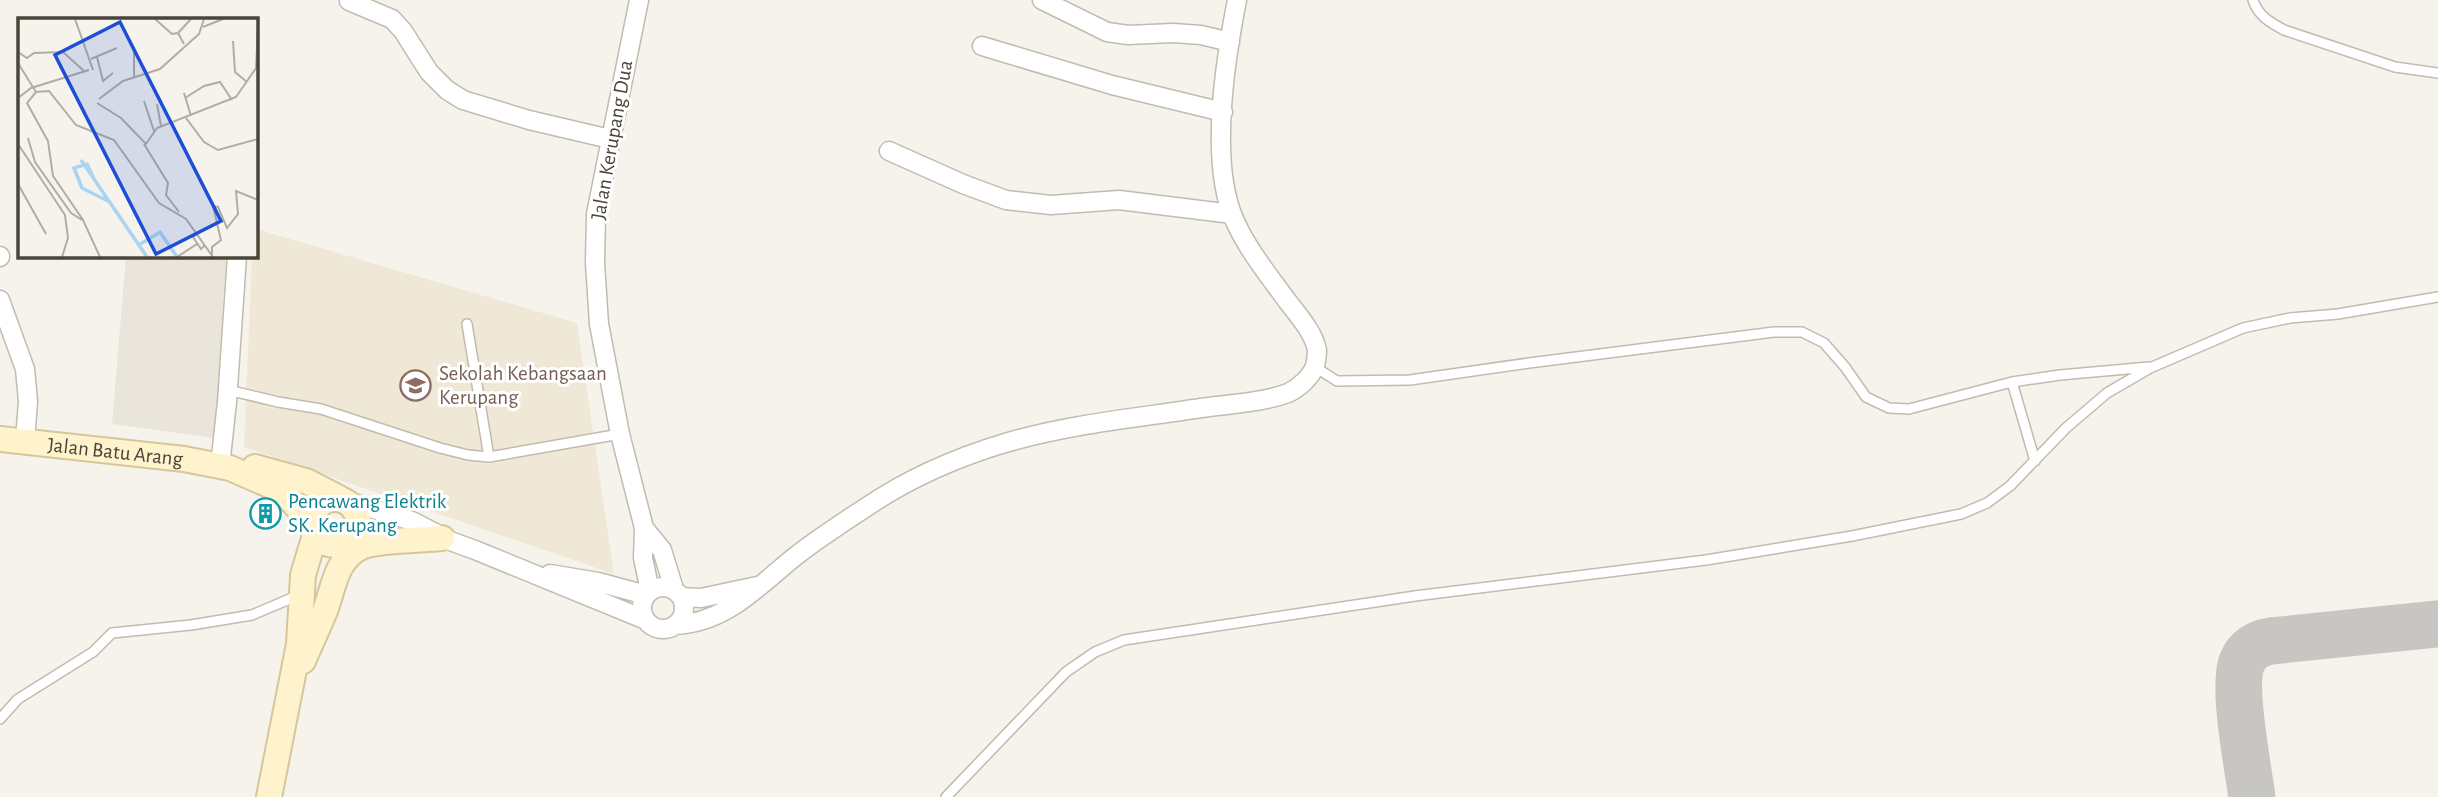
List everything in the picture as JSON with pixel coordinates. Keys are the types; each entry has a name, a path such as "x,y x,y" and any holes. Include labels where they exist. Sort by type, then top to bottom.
{"main road":[{"name":"Jalan Batu Arang","path":"0,439 172,457 225,467"},
{"path":"225,467 252,466 306,481 351,504 358,516 357,530 346,541 326,576 317,607 299,644"},
{"path":"225,467 276,488 291,500 326,543 346,541"},
{"path":"302,585 314,529 313,516 322,502 342,499"},
{"path":"270,797 299,644 301,526 291,500"},
{"path":"288,697 345,558 362,546 378,542 449,541"}],"street":[{"name":"Jalan Kerupang Dua","path":"639,0 596,214 595,263 600,324 620,434 644,528 643,558 648,593"},
{"path":"1042,0 1107,32 1128,35 1201,35 1230,42"},
{"path":"342,499 412,521 449,541 663,629 675,625 690,625 730,610 796,556 868,506 941,465 1006,443 1069,427 1259,400 1290,392 1306,380 1315,367 1317,349 1304,324 1261,264 1232,214 1225,187 1222,161 1223,113 1237,0"},
{"path":"349,1 392,19 403,31 429,72 447,90 463,100 529,120 610,139"},
{"path":"982,46 1112,85 1223,113"},
{"path":"889,151 1006,200 1051,205 1119,200 1232,214"},
{"path":"225,467 237,257"},
{"path":"0,300 25,369 28,401 25,440"},
{"name":"Jalan Kerupang Dua","path":"644,528 662,550 677,593"},
{"path":"346,541 388,530 449,541"},
{"path":"529,573 560,574 648,593 660,587 677,593 710,596 765,584"},
{"path":"646,620 642,607 648,593"},
{"path":"675,625 683,614 684,607 677,593"}],"lane":[{"path":"2253,0 2268,21 2284,30 2395,67 2438,73"},
{"path":"946,797 1066,672 1095,652 1124,640 1415,596 1706,560 1852,536 1961,514 1987,503 2010,486 2066,428 2107,393 2155,366 2243,328 2290,318 2338,314 2438,297"},
{"path":"467,324 489,457"},
{"path":"1315,367 1337,381 1410,380 1774,332 1802,332 1824,343 1866,397 1888,408 1909,409 2012,382 2060,374 2155,366"},
{"path":"2012,382 2035,461"},
{"path":"228,390 321,409 468,455 489,457 620,434"},
{"path":"0,719 18,699 93,652 112,633 191,625 252,615 302,585"}],"shaded area":[{"name":"Sekolah Kebangsaan Kerupang","path":"257,229 577,323 614,574 244,447 252,257 257,257"},
{"path":"126,257 226,257 215,438 112,424"}],"building":[{"name":"Pencawang Elektrik SK. Kerupang","path":"258,503 275,508 271,522 254,518"}],"taxiway":[{"path":"2252,797 2239,689 2242,662 2250,650 2271,641 2438,624"}],"place":[{"name":"Sekolah Kebangsaan Kerupang","path":"416,385"},
{"name":"Pencawang Elektrik SK. Kerupang","path":"265,513"}]}
